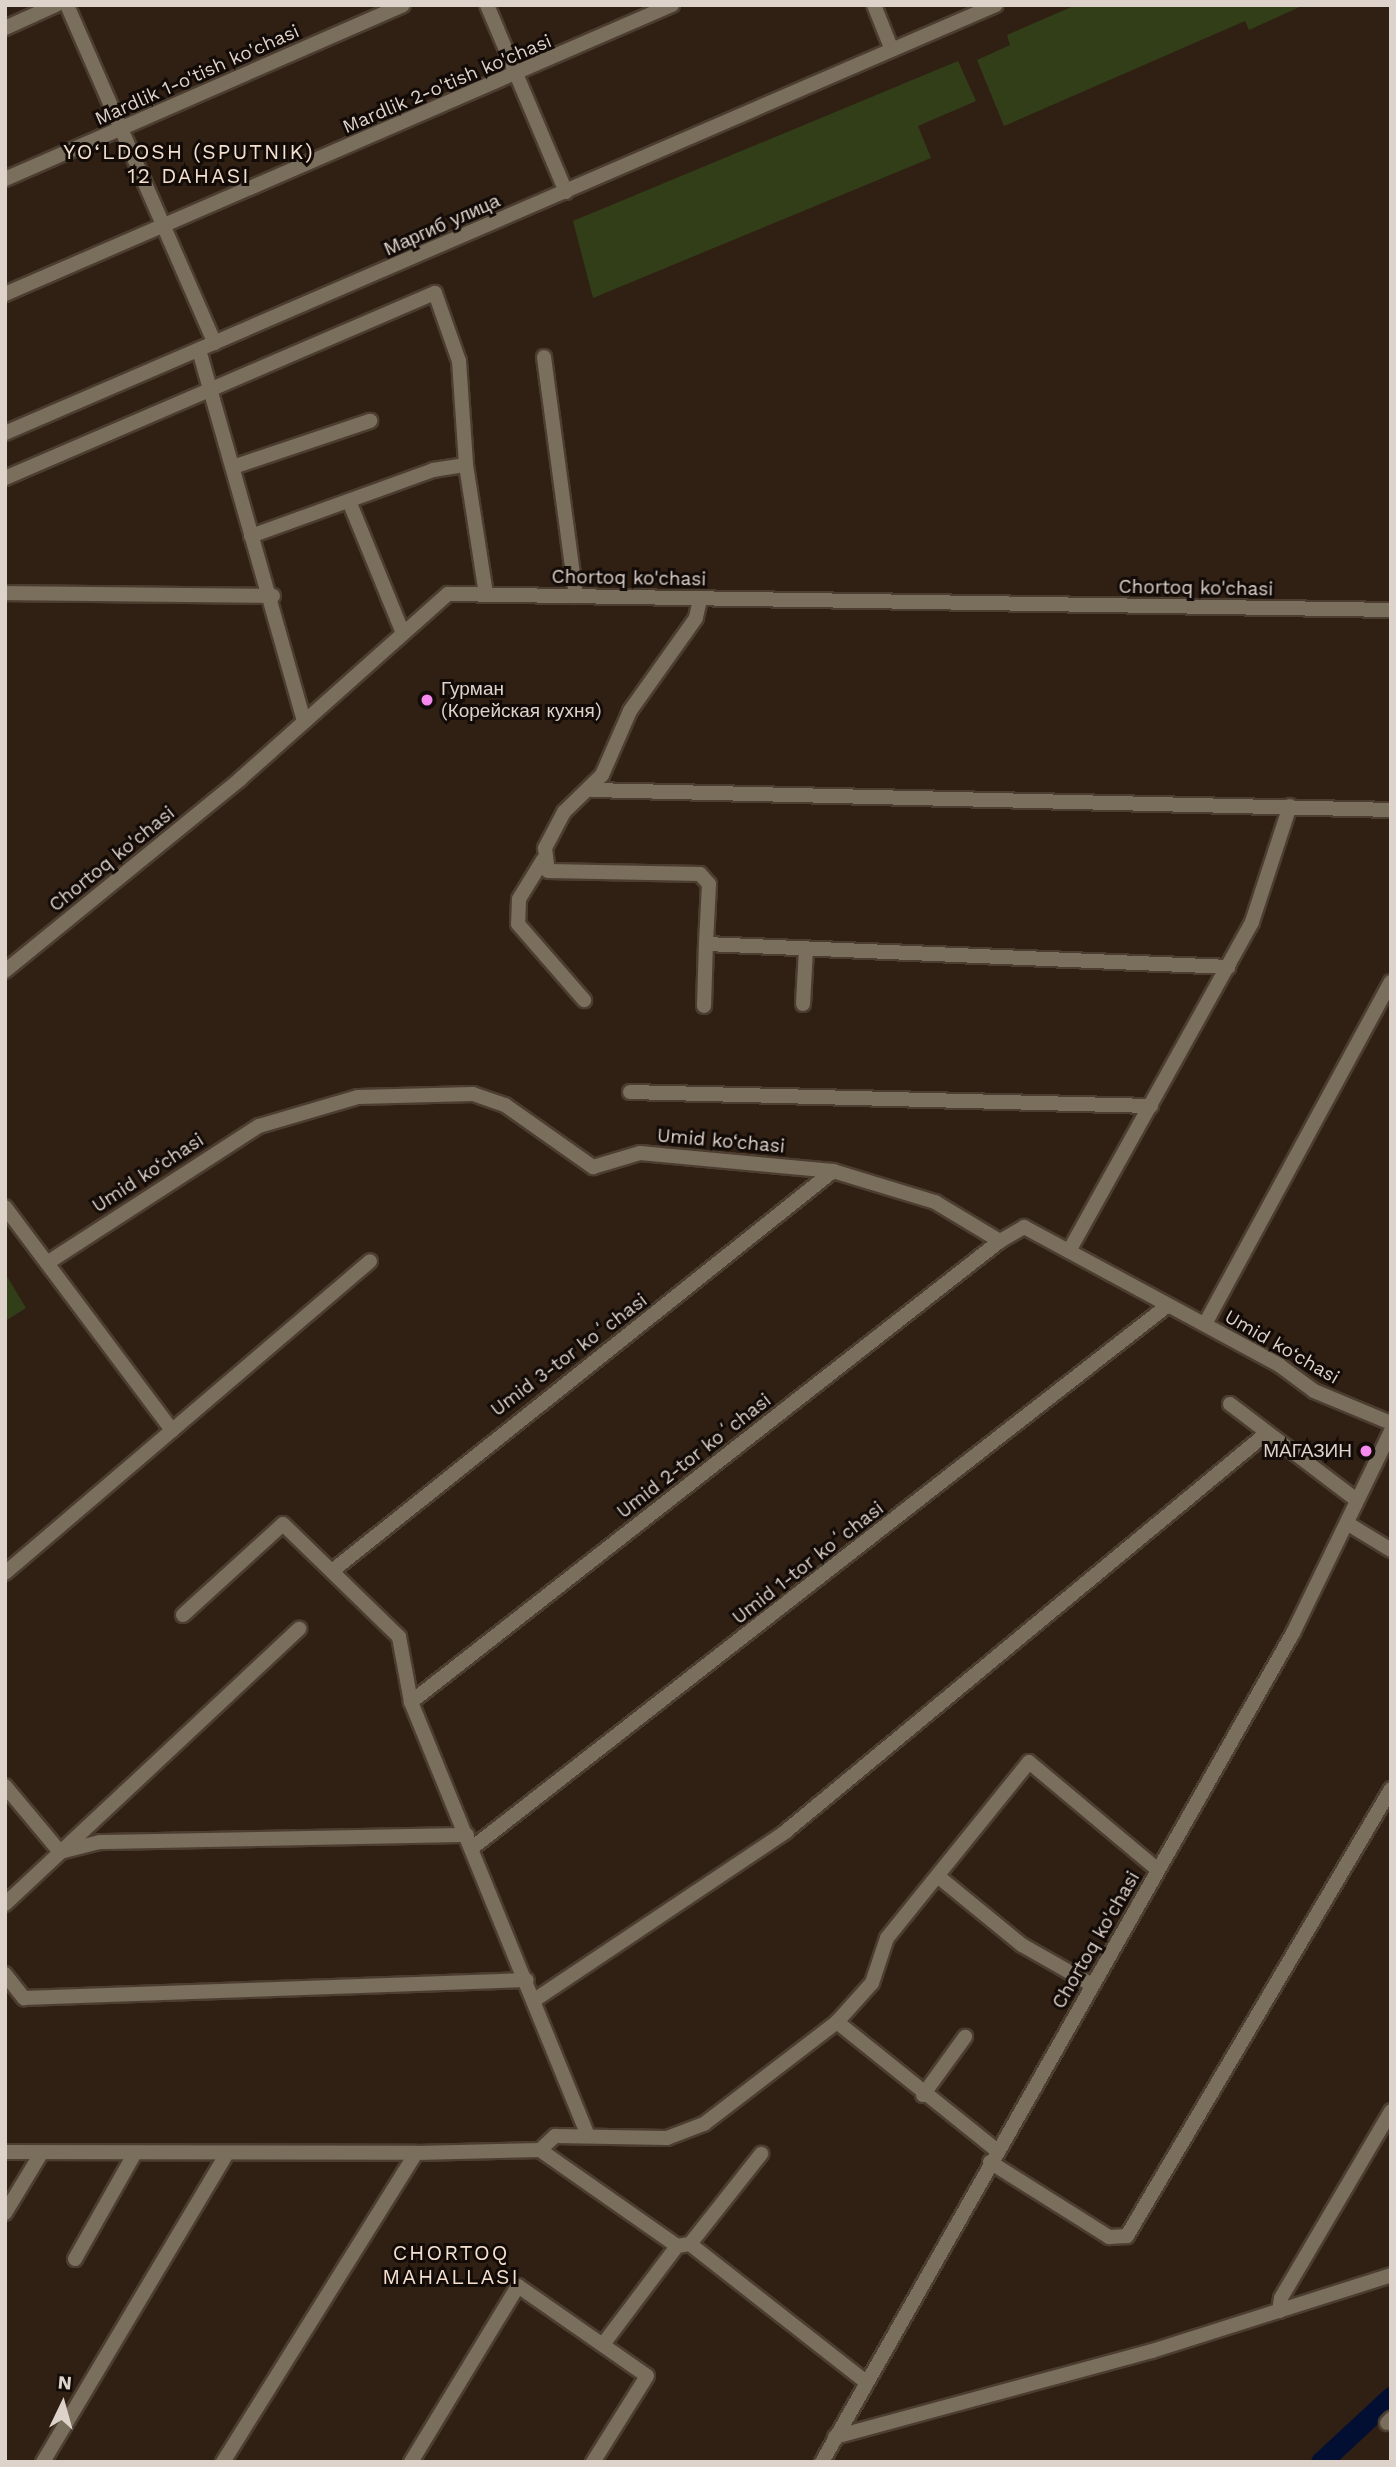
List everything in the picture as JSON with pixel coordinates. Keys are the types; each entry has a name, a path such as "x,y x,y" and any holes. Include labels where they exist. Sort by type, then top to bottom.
{"street":[{"path":"5,28 57,5"},
{"path":"67,5 166,225 215,343"},
{"name":"Mardlik 1-o'tish ko'chasi","path":"5,179 403,5"},
{"path":"487,5 566,192"},
{"name":"Mardlik 2-o'tish ko'chasi","path":"5,294 517,75 672,5"},
{"path":"874,5 892,50"},
{"name":"Маргиб улица","path":"5,433 996,5"},
{"path":"5,478 435,293 459,360 466,465 486,594"},
{"path":"199,350 251,536 273,596 296,710 304,721"},
{"path":"544,357 566,483 576,596"},
{"path":"233,467 370,421"},
{"path":"251,536 349,501 466,465"},
{"path":"349,501 402,631"},
{"path":"5,593 273,596"},
{"name":"Chortoq ko'chasi","path":"5,971 304,721 441,597 486,594 700,600 1391,610"},
{"path":"592,790 631,711 696,618 700,600"},
{"path":"583,1000 518,924 519,899 543,860 570,802 592,790 1391,810"},
{"path":"1069,1251 1228,967 1274,867 1290,806"},
{"path":"543,860 553,873 700,874 709,884 704,1006"},
{"path":"706,944 1228,967"},
{"path":"803,1004 806,949"},
{"path":"1205,1325 1391,982"},
{"path":"630,1091 1151,1106"},
{"name":"Umid ko‘chasi","path":"47,1263 259,1126 358,1097 491,1097 593,1167 640,1153 833,1171 935,1202 1000,1241 1022,1226 1205,1325 1314,1391 1391,1423"},
{"name":"Umid 3-tor koʻchasi","path":"332,1572 833,1171"},
{"path":"5,1207 172,1430"},
{"name":"Umid 2-tor koʻchasi","path":"411,1702 1000,1241"},
{"path":"5,1573 370,1261"},
{"name":"Umid 1-tor koʻchasi","path":"470,1842 1167,1306"},
{"path":"1230,1405 1355,1499"},
{"name":"Chortoq ko'chasi","path":"822,2462 1350,1525 1355,1499 1391,1431"},
{"path":"536,1999 785,1832 1267,1433"},
{"path":"183,1615 283,1524 399,1637 411,1702 536,1999 588,2135 595,2141 651,2140 704,2124 838,2022 872,1983 887,1938 940,1878 1029,1762 1158,1870"},
{"path":"1350,1525 1391,1550"},
{"path":"5,1904 299,1629"},
{"path":"5,1786 60,1852"},
{"path":"838,2022 993,2156 1109,2237 1127,2236 1391,1789"},
{"path":"60,1852 100,1842 470,1842"},
{"path":"940,1878 1023,1945 1092,1986"},
{"path":"5,1974 24,1998 527,1980"},
{"path":"923,2095 964,2038"},
{"path":"1279,2311 1280,2298 1391,2111"},
{"path":"540,2150 555,2136 588,2135"},
{"path":"5,2152 226,2155 540,2150 683,2245 866,2382"},
{"path":"5,2213 42,2152"},
{"path":"75,2259 135,2153"},
{"path":"223,2462 416,2153"},
{"path":"604,2343 761,2154"},
{"path":"43,2462 226,2155"},
{"path":"835,2437 1279,2311 1391,2275"},
{"path":"411,2462 517,2286 604,2343 647,2376 593,2462"}],"green space":[{"path":"1076,5 1304,5 1249,30 1245,21 1004,126 977,60 1010,45 1007,35"},
{"path":"958,61 976,101 918,126 931,158 593,298 573,221"},
{"path":"5,1273 26,1308 5,1321"}],"waterway":[{"path":"1321,2462 1391,2397"}],"place":[{"name":"Гурман (Корейская кухня)","path":"427,700"},
{"name":"МАГАЗИН","path":"1366,1451"}],"district":[{"name":"YO‘LDOSH (SPUTNIK) 12 DAHASI","path":"189,164"},
{"name":"CHORTOQ MAHALLASI","path":"451,2265"}]}
